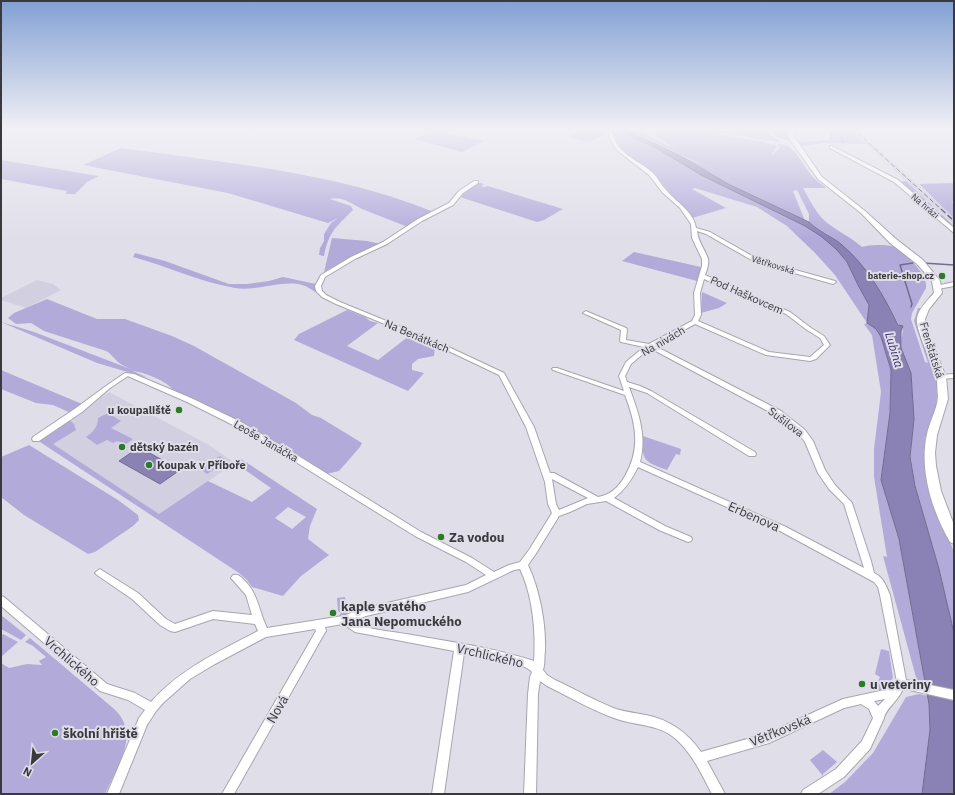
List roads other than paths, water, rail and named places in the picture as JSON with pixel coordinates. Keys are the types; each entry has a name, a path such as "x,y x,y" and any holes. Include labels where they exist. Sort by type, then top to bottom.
{"main road":[{"path":"811,165 820,178 863,212 893,241 921,263 932,275 938,287"},
{"name":"Frenštátská","path":"938,287 938,293 925,309 921,319 923,330 941,377 943,398 931,440 930,466 938,498 954,539"}],"street":[{"name":"Na nivách","path":"624,383 622,376 628,363 651,346 695,322 698,315 697,293 705,259 695,238 694,229 690,219 682,207 665,192 651,174 639,165"},
{"name":"Na hrázi","path":"867,165 896,181 954,231"},
{"name":"Na Benátkách","path":"476,182 462,192 452,204 420,220 385,244 353,258 329,272 320,280 318,288 324,296 338,303 438,344 502,374 530,427 547,476 552,504 556,513"},
{"name":"Větřkovská","path":"694,229 708,234 758,261 833,282"},
{"name":"Pod Haškovcem","path":"695,322 768,354 810,359 814,358 827,345 822,337 808,330 788,313 702,276"},
{"path":"938,287 954,284"},
{"name":"Sušilova","path":"586,313 624,329 623,341 651,346 778,413 802,432 809,441 821,471 833,489 845,499 848,505 870,574"},
{"path":"555,369 624,393 628,392"},
{"name":"Leoše Janáčka","path":"36,439 79,410 127,374 132,375 189,400 238,424 418,534 468,560 494,576"},
{"path":"941,377 954,376"},
{"path":"113,794 143,722 152,708 186,676 211,661 264,633 344,620 365,612 468,588 512,567 523,565 533,553 542,534 556,513 564,512 585,502 610,497 624,484 636,463 640,443 640,430 624,383"},
{"path":"624,383 649,392 752,454"},
{"name":"Erbenova","path":"636,463 784,529 870,574"},
{"path":"547,476 551,475 598,500"},
{"path":"607,498 662,528 688,539"},
{"path":"523,565 529,578 539,623 539,666 533,700 530,794"},
{"path":"100,573 134,596 163,622 176,628 200,618 213,615 258,620"},
{"path":"808,794 840,772 866,745 879,718 880,710 890,701 900,688 885,595 879,582 870,574"},
{"path":"236,578 248,589 254,601 258,620 264,633"},
{"name":"Vrchlického","path":"1,600 104,688 131,696 152,708"},
{"name":"Vrchlického","path":"344,620 356,628 377,634 460,647 505,656 532,665 543,678 551,683 618,714 656,722 672,729 680,736 698,758 719,794"},
{"name":"Nová","path":"228,794 321,631 319,624"},
{"path":"438,794 460,647"},
{"path":"900,688 918,688 954,695"},
{"name":"Větřkovská","path":"698,758 769,738 843,704 900,688"},
{"path":"861,699 873,706 879,718"}],"water":[{"name":"Lubina","path":"685,165 696,165 728,184 809,222 817,229 834,239 851,253 867,272 881,292 898,325 903,326 901,331 901,348 911,373 914,419 910,457 915,486 939,569 954,633 954,794 922,794 930,730 929,704 899,539 881,480 890,413 891,370 881,337 876,329 867,323 869,305 847,262 837,250 822,237 805,226 701,175"},
{"name":"Koupak v Příboře","path":"139,447 180,470 160,484 119,461"}],"waterway":[{"path":"911,307 912,304 900,265 913,263"},
{"path":"923,263 954,265"}],"railway":[{"path":"893,165 942,210"},
{"path":"941,209 954,221"}],"place":[{"name":"baterie-shop.cz","path":"942,276"},
{"name":"u koupaliště","path":"179,410"},
{"name":"dětský bazén","path":"122,447"},
{"name":"Koupak v Příboře","path":"149,465"},
{"name":"Za vodou","path":"441,537"},
{"name":"kaple svatého Jana Nepomuckého","path":"333,613"},
{"name":"u veteriny","path":"862,684"},
{"name":"školní hřiště","path":"55,733"}]}
